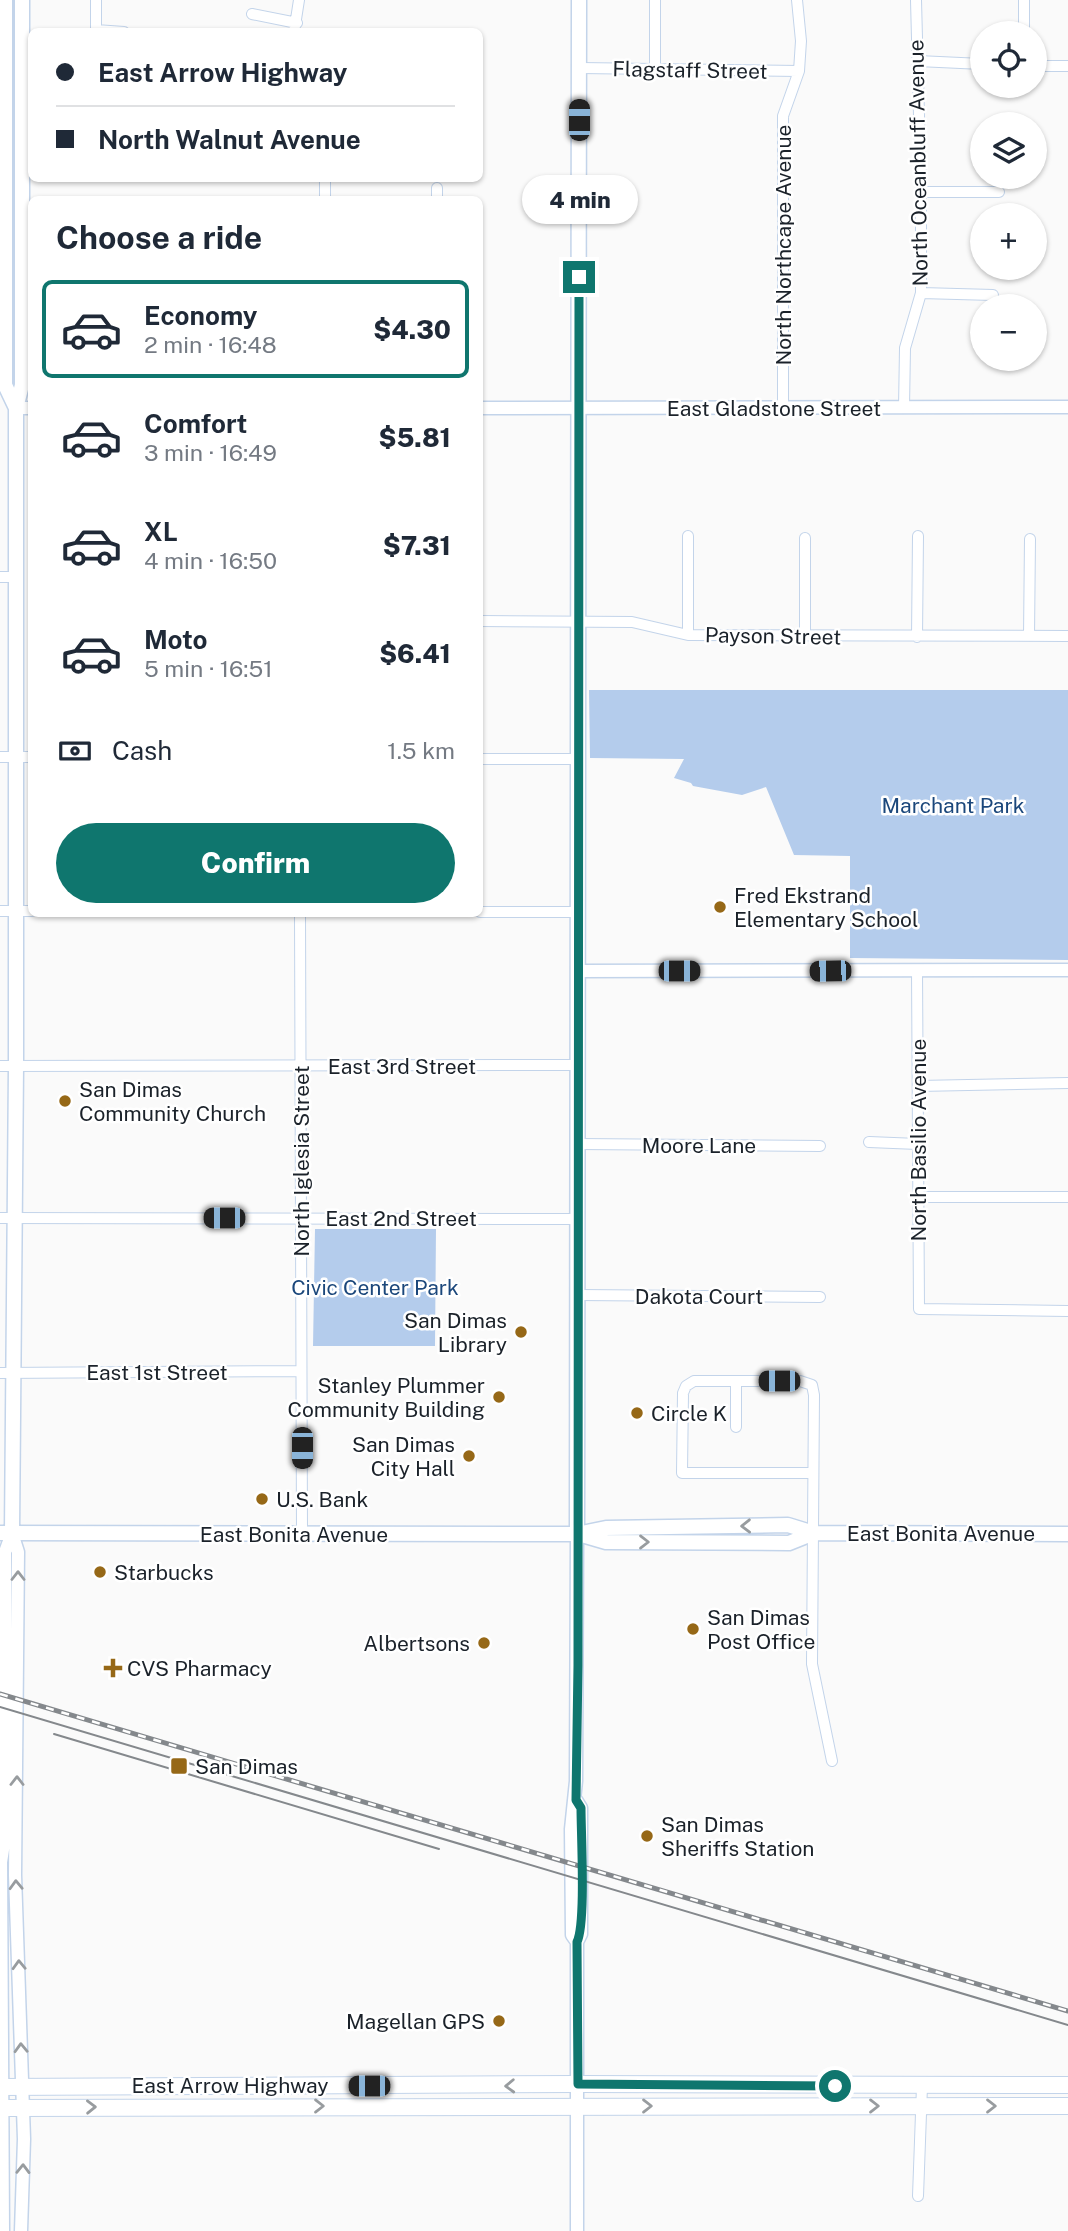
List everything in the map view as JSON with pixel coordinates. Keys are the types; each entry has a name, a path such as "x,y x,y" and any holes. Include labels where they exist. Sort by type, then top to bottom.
{"main road":[{"path":"5,0 3,56 19,135"},
{"path":"6,1533 7,1218 16,1066 16,911 8,757 16,577 16,408 22,384 19,135 22,0"},
{"path":"577,1534 579,0"},
{"path":"0,408 16,408"},
{"name":"East Bonita Avenue","path":"6,1533 577,1534 606,1528 788,1525 814,1533 1068,1534"},
{"name":"East Arrow Highway","path":"0,2087 1068,2085"},
{"name":"East Arrow Highway","path":"0,2108 1068,2106"}],"street":[{"path":"96,0 96,28"},
{"path":"252,14 295,27 299,0"},
{"path":"655,0 655,68"},
{"name":"North Northcape Avenue","path":"783,409 783,116 799,71 802,41 797,0"},
{"name":"North Oceanbluff Avenue","path":"904,408 905,348 921,293 916,0"},
{"path":"1024,0 1024,21"},
{"path":"918,61 970,63"},
{"path":"1047,66 1068,66"},
{"name":"Flagstaff Street","path":"580,68 799,71"},
{"path":"921,192 999,192"},
{"path":"921,293 970,294"},
{"name":"East Gladstone Street","path":"483,408 1068,407"},
{"path":"16,408 28,408"},
{"path":"688,536 688,635"},
{"path":"917,637 918,536"},
{"path":"805,538 805,636"},
{"path":"1029,636 1030,539"},
{"path":"0,577 16,577"},
{"name":"Payson Street","path":"483,621 632,622 688,635 1068,636"},
{"path":"8,757 28,757"},
{"path":"483,759 578,759"},
{"path":"0,911 28,911"},
{"path":"483,912 578,912"},
{"name":"North Iglesia Street","path":"300,917 302,1534"},
{"name":"North Basilio Avenue","path":"917,970 919,1309 1068,1311"},
{"path":"578,971 1068,970"},
{"name":"East 3rd Street","path":"0,1066 578,1065"},
{"path":"918,1086 1068,1083"},
{"path":"869,1142 918,1144"},
{"name":"Moore Lane","path":"578,1144 820,1146"},
{"path":"918,1197 1068,1197"},
{"name":"East 2nd Street","path":"7,1218 578,1219"},
{"name":"Dakota Court","path":"578,1295 820,1297"},
{"name":"East 1st Street","path":"7,1373 301,1371"},
{"path":"813,1472 682,1473 683,1393 686,1386 694,1381 800,1381 812,1385 814,1533 811,1664 832,1761"},
{"path":"736,1381 736,1427"},
{"path":"6,1533 3,1772 23,2108 21,2231"},
{"path":"3,2231 0,2108 1,1862 6,1849 18,1552 6,1533"},
{"path":"577,1534 576,1800 581,1808 581,1934 577,1942 577,2231"},
{"path":"918,2196 922,2086"}],"green space":[{"name":"Marchant Park","path":"589,690 1068,690 1068,960 850,958 850,856 794,855 766,787 742,795 693,786 674,778 684,759 590,758"},
{"name":"Civic Center Park","path":"315,1229 436,1229 435,1346 313,1346"}],"tram line":[{"path":"0,1707 1068,2025"},
{"path":"54,1734 439,1849"}],"railway":[{"path":"0,1694 1068,2011"}],"place":[{"name":"Fred Ekstrand Elementary School","path":"720,907"},
{"name":"San Dimas Community Church","path":"65,1101"},
{"name":"San Dimas Library","path":"521,1332"},
{"name":"Stanley Plummer Community Building","path":"499,1397"},
{"name":"Circle K","path":"637,1413"},
{"name":"San Dimas City Hall","path":"469,1456"},
{"name":"U.S. Bank","path":"262,1499"},
{"name":"Starbucks","path":"100,1572"},
{"name":"San Dimas Post Office","path":"693,1629"},
{"name":"Albertsons","path":"484,1643"},
{"name":"CVS Pharmacy","path":"113,1668"},
{"name":"San Dimas","path":"179,1766"},
{"name":"San Dimas Sheriffs Station","path":"647,1836"},
{"name":"Magellan GPS","path":"499,2021"}],"route":[{"path":"579,277 578,1665 575,1726 576,1800 581,1808 581,1934 577,1942 578,2084 835,2086"}]}
